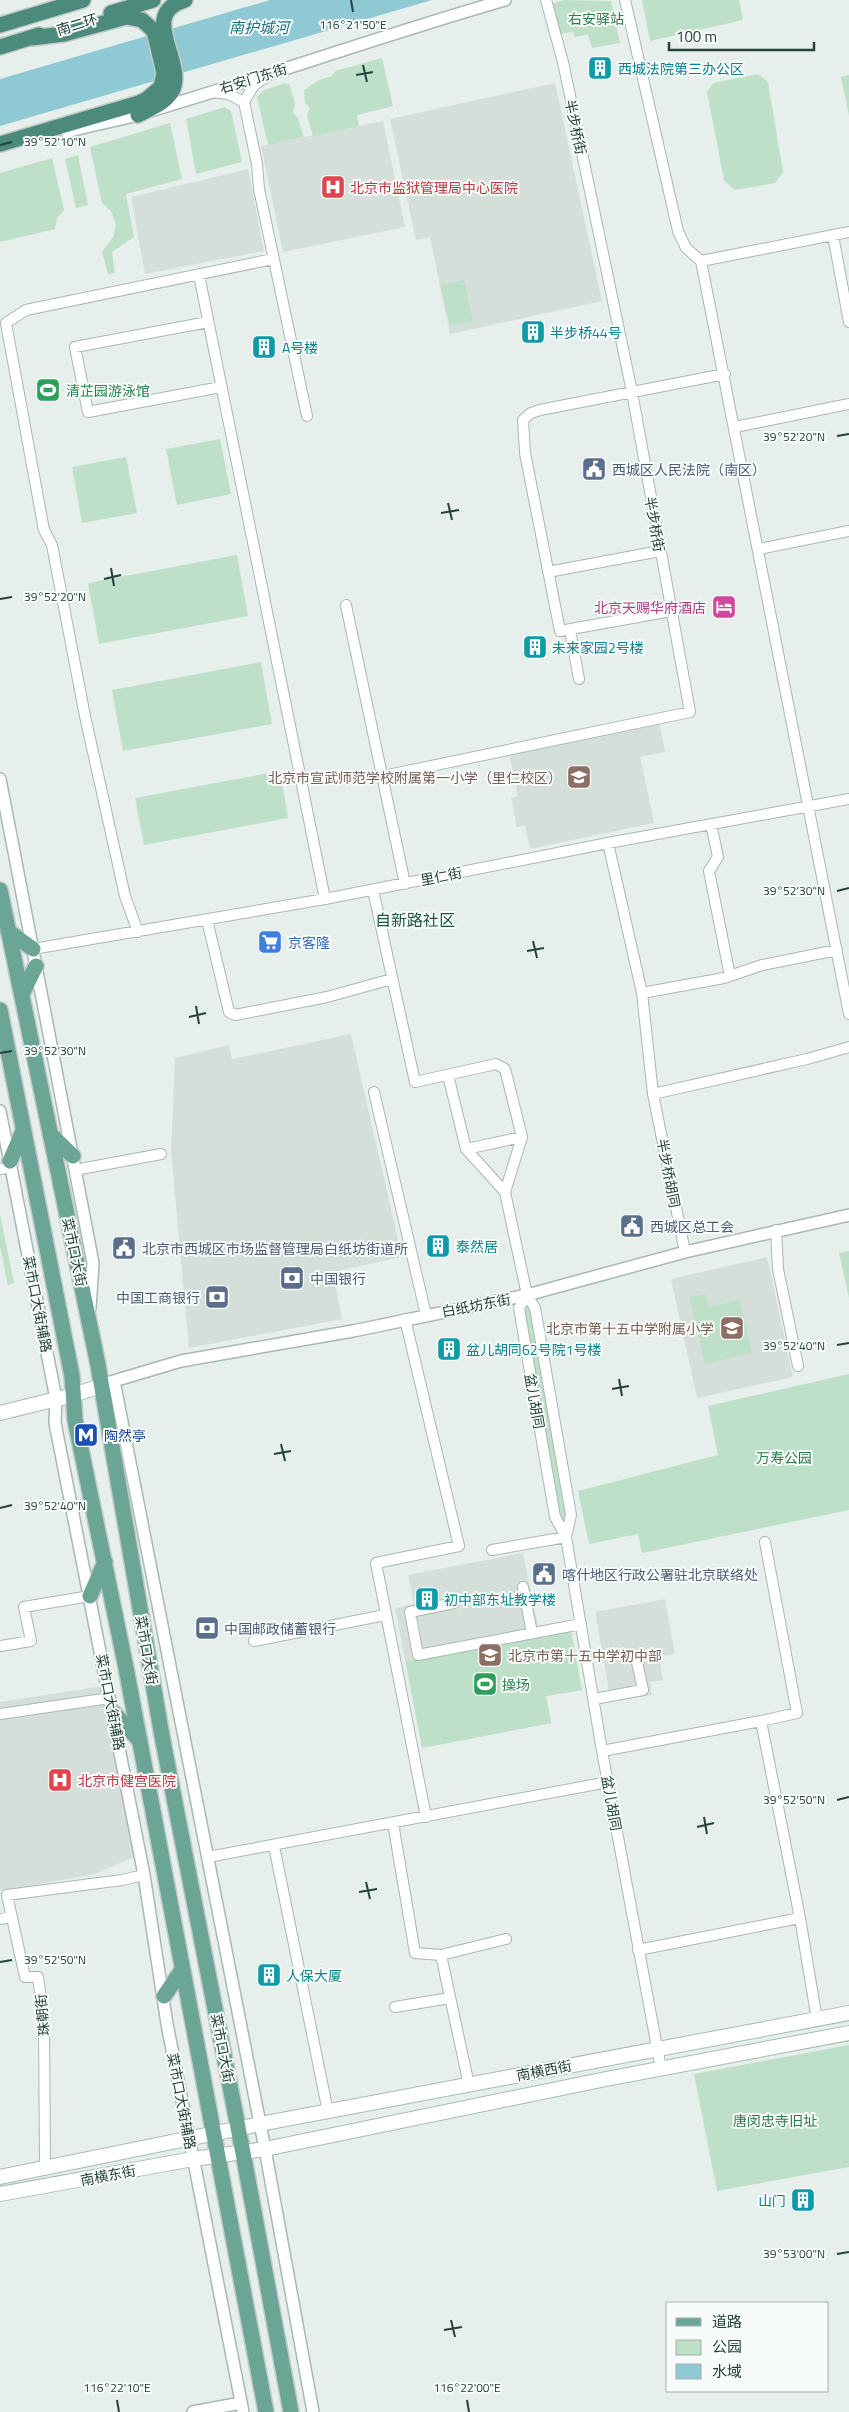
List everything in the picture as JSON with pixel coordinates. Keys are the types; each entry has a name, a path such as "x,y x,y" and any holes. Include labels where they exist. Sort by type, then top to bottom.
{"highway":[{"name":"南二环","path":"0,25 83,0"},
{"name":"南二环","path":"0,47 153,0"},
{"path":"138,115 167,98 168,85 163,21 169,10 178,2 185,0"},
{"path":"30,38 64,34 126,17 142,20 154,31 164,66 163,81 168,85"},
{"path":"0,144 139,103 168,85"}],"main road":[{"name":"菜市口大街","path":"0,890 90,1322 107,1383 162,1736 239,2129 291,2412"},
{"path":"8,930 33,950"},
{"path":"22,994 36,966"},
{"name":"菜市口大街","path":"0,1010 72,1376 75,1420 140,1741 266,2412"},
{"path":"7,1166 23,1131"},
{"path":"50,1134 74,1163"},
{"path":"0,1413 73,1395 107,1383"},
{"path":"90,1596 105,1562"},
{"path":"111,1705 140,1741"},
{"path":"164,1996 182,1970"},
{"name":"南横西街","path":"213,2135 260,2124 657,2048 849,2014"},
{"name":"南横西街","path":"217,2156 265,2149 849,2033"},
{"name":"南横东街","path":"0,2177 213,2135"},
{"name":"南横东街","path":"0,2194 217,2156"}],"street":[{"name":"右安门东街","path":"0,151 79,128 138,115 505,0"},
{"name":"半步桥街","path":"383,776 690,712 632,392 563,62 546,0"},
{"path":"625,0 678,231 686,248 701,261 725,374 849,1014"},
{"path":"290,68 261,79 249,91 244,102 273,259 307,416"},
{"path":"208,92 228,94 244,102"},
{"path":"701,261 849,232"},
{"path":"833,236 849,322"},
{"path":"138,932 125,896 85,716 52,545 44,530 6,323 26,310 273,259"},
{"path":"199,275 325,899"},
{"path":"208,322 75,347 88,412 222,387"},
{"path":"671,611 560,632 525,453 523,420 540,410 725,374"},
{"path":"735,427 849,404"},
{"path":"759,549 849,531"},
{"path":"548,572 660,551"},
{"path":"346,605 405,884"},
{"path":"570,630 579,680"},
{"path":"0,779 93,1263 90,1322"},
{"name":"里仁街","path":"33,950 325,899 608,843 849,799"},
{"path":"712,824 718,857 709,871 730,976"},
{"name":"半步桥胡同","path":"608,843 642,993 654,1094 685,1252"},
{"path":"373,890 415,1082 496,1064 505,1069 522,1138 505,1192"},
{"path":"207,920 229,1012 235,1015 326,997 392,979"},
{"path":"642,993 730,976 762,965 837,950"},
{"path":"654,1094 807,1059 849,1047"},
{"path":"448,1074 466,1149 505,1192"},
{"path":"374,1092 426,1315"},
{"name":"菜市口大街辅路","path":"0,1111 7,1166 56,1399 55,1423 144,1875 189,2140 241,2409"},
{"path":"466,1149 522,1138"},
{"path":"74,1163 161,1154"},
{"name":"盆儿胡同","path":"505,1192 527,1295 535,1308 571,1515 566,1537"},
{"name":"白纸坊东街","path":"107,1383 181,1361 353,1331 527,1295 685,1252 849,1214"},
{"path":"776,1230 778,1269 798,1366"},
{"name":"盆儿胡同","path":"527,1295 519,1308 555,1517 566,1537 602,1751 661,2069"},
{"path":"405,1319 459,1546 376,1563 426,1817"},
{"path":"107,1383 208,1857 265,2149 313,2412"},
{"path":"492,1550 566,1537"},
{"path":"602,1751 796,1713 765,1542"},
{"path":"523,1586 532,1633"},
{"path":"0,1646 30,1641 24,1607 90,1596"},
{"path":"454,1603 410,1612 418,1655 581,1624"},
{"path":"254,1641 385,1615"},
{"path":"594,1700 643,1690 636,1656"},
{"path":"0,1714 111,1705"},
{"path":"761,1720 800,1918 817,2020"},
{"path":"208,1857 608,1782"},
{"path":"393,1822 415,1953 441,1954 506,1939"},
{"path":"274,1846 328,2112"},
{"name":"珠朝街","path":"45,2169 44,2022 38,1977 26,1977 7,1895 122,1880 144,1875"},
{"path":"0,1920 12,1918"},
{"path":"638,1950 800,1918"},
{"path":"441,1954 469,2085"},
{"path":"395,2007 450,1998"},
{"path":"193,2412 241,2409"}],"shaded area":[{"path":"555,83 602,301 450,334 430,237 416,240 390,119"},
{"name":"北京市监狱管理局中心医院","path":"383,121 405,227 283,252 261,146"},
{"path":"248,169 264,251 145,274 131,197"},
{"name":"北京市宣武师范学校附属第一小学（里仁校区）","path":"659,721 665,752 640,757 654,823 530,849 525,826 517,827 511,798 518,796 509,753"},
{"path":"351,1034 402,1257 333,1272 342,1319 189,1348 171,1151 175,1058 229,1045 232,1059"},
{"name":"北京市第十五中学附属小学","path":"767,1257 793,1377 697,1398 671,1279"},
{"name":"北京市第十五中学初中部","path":"523,1553 538,1626 569,1621 582,1690 546,1696 551,1723 422,1748 395,1608 414,1604 408,1575"},
{"name":"北京市第十五中学初中部","path":"665,1599 675,1654 659,1657 663,1680 650,1682 652,1695 611,1702 595,1612"},
{"name":"北京市健宫医院","path":"103,1686 134,1857 95,1874 0,1891 0,1702"}],"green space":[{"name":"右安驿站","path":"564,0 611,1 620,43 592,48 588,35 575,37 573,32 560,34 551,4"},
{"path":"642,0 739,0 743,20 650,41"},
{"path":"382,58 393,106 357,115 359,126 313,136 307,116 310,108 305,103 304,90 321,79 332,76 335,71"},
{"path":"758,74 768,82 783,172 775,183 734,190 724,180 707,92 713,83"},
{"path":"849,75 849,116 841,77"},
{"path":"285,83 290,85 295,104 293,113 298,118 304,137 268,145 257,97 264,90"},
{"path":"225,107 231,111 242,162 196,174 186,119"},
{"path":"170,123 182,179 126,194 134,237 112,252 115,273 108,274 102,252 113,237 116,224 111,211 102,203 90,147"},
{"path":"78,155 88,205 76,208 65,159"},
{"path":"52,158 64,210 57,218 55,229 0,242 0,173"},
{"path":"464,280 473,321 450,326 440,285"},
{"path":"220,439 231,494 177,505 166,449"},
{"path":"126,457 137,513 82,523 72,467"},
{"path":"237,555 248,616 99,644 88,583"},
{"path":"261,662 272,724 123,751 112,690"},
{"path":"280,771 288,818 144,845 135,798"},
{"path":"0,1214 14,1283 8,1285 0,1246"},
{"path":"849,1251 849,1298 839,1253"},
{"path":"705,1294 709,1307 740,1300 752,1353 705,1364 689,1297"},
{"path":"527,1295 535,1308 571,1515 566,1537 555,1517 519,1308"},
{"name":"万寿公园","path":"849,1374 849,1510 642,1553 638,1534 589,1544 578,1491 718,1455 708,1406"},
{"name":"操场","path":"571,1631 582,1690 546,1696 551,1723 422,1748 406,1662"},
{"name":"唐闵忠寺旧址","path":"849,2045 849,2167 717,2191 694,2074"}],"water":[{"name":"南护城河","path":"270,0 432,0 0,126 0,79"}],"place":[{"name":"西城法院第三办公区","path":"600,68"},
{"name":"北京市监狱管理局中心医院","path":"333,187"},
{"name":"半步桥44号","path":"533,332"},
{"name":"A号楼","path":"264,347"},
{"name":"清芷园游泳馆","path":"48,390"},
{"name":"西城区人民法院（南区）","path":"594,469"},
{"name":"北京天赐华府酒店","path":"724,607"},
{"name":"未来家园2号楼","path":"535,647"},
{"name":"北京市宣武师范学校附属第一小学（里仁校区）","path":"579,777"},
{"name":"京客隆","path":"270,942"},
{"name":"西城区总工会","path":"632,1226"},
{"name":"泰然居","path":"438,1246"},
{"name":"北京市西城区市场监督管理局白纸坊街道所","path":"124,1248"},
{"name":"中国银行","path":"292,1278"},
{"name":"中国工商银行","path":"217,1297"},
{"name":"北京市第十五中学附属小学","path":"732,1328"},
{"name":"盆儿胡同62号院1号楼","path":"449,1349"},
{"name":"陶然亭","path":"86,1435"},
{"name":"喀什地区行政公署驻北京联络处","path":"544,1574"},
{"name":"初中部东址教学楼","path":"427,1599"},
{"name":"中国邮政储蓄银行","path":"207,1628"},
{"name":"北京市第十五中学初中部","path":"490,1655"},
{"name":"操场","path":"485,1684"},
{"name":"北京市健宫医院","path":"60,1780"},
{"name":"人保大厦","path":"269,1975"},
{"name":"山门","path":"803,2200"}],"district":[{"name":"自新路社区","path":"415,920"}]}
